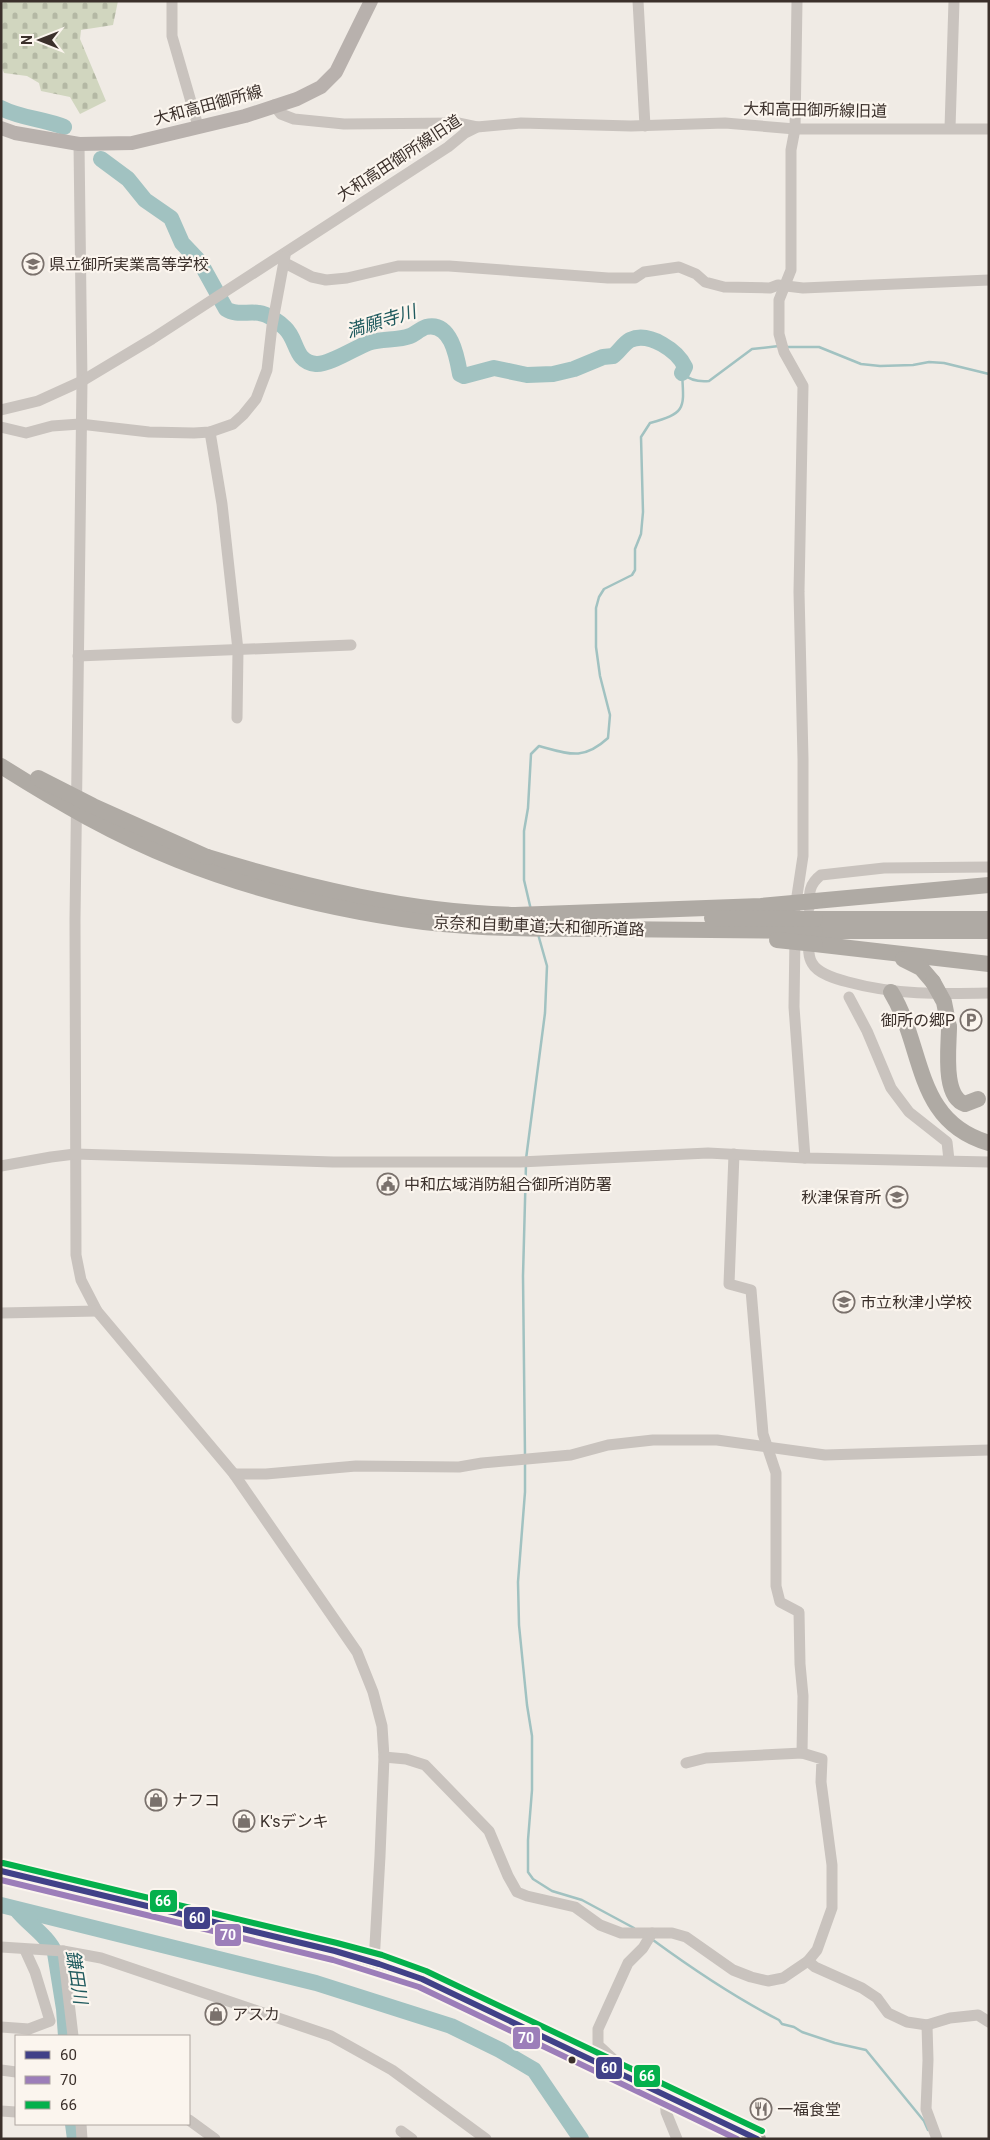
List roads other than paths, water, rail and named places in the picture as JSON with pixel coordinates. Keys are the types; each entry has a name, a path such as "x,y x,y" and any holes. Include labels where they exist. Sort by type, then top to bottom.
{"highway":[{"name":"京奈和自動車道;大和御所道路","path":"1,757 58,789 137,827 206,856 323,890 369,900 475,914 815,931 989,931"},
{"name":"京奈和自動車道;大和御所道路","path":"1,766 89,819 169,856 263,888 321,904 425,922 526,929 720,930 732,936 989,919"},
{"path":"515,915 761,906 989,885"},
{"path":"815,931 884,952 921,968 933,982 944,1002 948,1027 948,1068 952,1092 957,1100 965,1104 978,1099 968,1107 953,1106 934,1094 923,1079"},
{"path":"884,952 989,964"},
{"path":"891,992 900,1009 923,1079 933,1102 947,1119 966,1134 989,1143"},
{"path":"1,1871 70,1890 333,1950 396,1969 422,1979 758,2139"}],"main road":[{"name":"大和高田御所線","path":"1,128 15,133 79,144 132,142 244,116 306,95 321,87 336,72 371,1"}],"street":[{"path":"172,1 172,36 198,126"},
{"path":"638,1 645,126"},
{"path":"797,1 795,129 791,150 791,270 779,300 780,334 784,352 803,386 799,592 803,856 796,896 794,1007 802,1096 805,1158"},
{"path":"950,128 954,1"},
{"path":"274,105 282,114 294,119 344,124 458,122 477,127"},
{"name":"大和高田御所線旧道","path":"1,410 38,401 82,381 211,300 284,258 466,132 477,127 521,123 645,126 725,123 795,129 989,129"},
{"path":"79,144 82,381 75,920 76,1255 81,1280 97,1311 234,1474 357,1652 373,1692 382,1726 384,1756 374,1963"},
{"path":"1,427 26,433 52,426 80,424 149,432 210,432 233,424 243,416 256,399 267,370 273,320 284,258 312,277 326,280 347,278 398,266 448,266 608,278 635,278 644,272 679,267 696,274 705,282 724,287 770,288 778,285 803,288 989,280"},
{"path":"210,432 222,504 238,650 237,718"},
{"path":"78,656 351,645"},
{"path":"989,867 863,869 821,875 814,881 809,894 809,952 811,962 817,969 840,980 891,992 916,994 989,993"},
{"path":"848,997 867,1031 891,1088 909,1112 928,1129 947,1142 949,1160"},
{"path":"1,1166 50,1156 75,1154 333,1162 520,1162 636,1155 734,1154 805,1158 989,1162"},
{"path":"734,1154 729,1284 751,1290 763,1434 776,1473 776,1586 780,1602 799,1612 803,1696 802,1753"},
{"path":"1,1313 97,1311"},
{"path":"234,1474 266,1474 356,1466 459,1467 482,1463 571,1455 608,1445 653,1440 717,1440 825,1455 989,1450"},
{"path":"384,1756 406,1759 425,1765 489,1831 508,1876 517,1892 575,1907 600,1925 621,1934 649,1935 672,1933 686,1937 734,1970 768,1981 782,1978 808,1961 817,1950 832,1908 832,1865 821,1782 822,1759 802,1753 706,1758 686,1763"},
{"path":"640,2083 598,2046 598,2029 628,1963 649,1935"},
{"path":"1,1947 63,1951 101,1958 330,2036 392,2070 486,2139"},
{"path":"1,2026 29,2032 50,2021 29,1950"},
{"path":"63,1951 73,2035"},
{"path":"808,1961 815,1967 862,1988 877,1998 888,2013 906,2022 927,2025 950,2018 978,2015 989,2022"},
{"path":"927,2025 926,2109 937,2139"},
{"path":"1,2070 15,2072"},
{"path":"665,2096 666,2112 677,2139"},
{"path":"1,2111 15,2112"},
{"path":"190,2121 215,2139"},
{"path":"81,2125 82,2139"},
{"path":"401,2131 412,2139"}],"waterway":[{"name":"満願寺川","path":"1,108 64,127"},
{"name":"満願寺川","path":"101,159 128,179 145,200 171,218 182,243 200,262 226,309 234,312 262,314 273,319 289,333 300,355 309,362 321,364 368,343 405,338 426,327 435,327 441,329 447,335 455,350 460,374 464,376 494,368 527,375 553,374 574,369 603,357 613,356 630,340 638,338 654,340 670,349 685,367 682,373"},
{"path":"683,374 695,381 709,381 752,349 779,346"},
{"path":"787,347 819,347 861,364 880,366 913,365 929,362 944,363 989,374"},
{"path":"531,910 524,880 524,831 528,808 531,754 539,746 567,753 583,753 591,750 608,738 610,715 600,676 596,647 596,608 599,597 604,589 632,575 635,570 635,549 641,534 643,512 641,437 650,423 671,416 681,407 683,402 682,373"},
{"path":"526,1159 545,1013 547,966 538,934"},
{"path":"525,1456 523,1276 526,1164"},
{"path":"525,1461 525,1492 518,1582 519,1625 532,1736 532,1790 528,1840 528,1872 533,1879 552,1891 582,1900 634,1928"},
{"path":"1,1905 316,1983 451,2026 500,2050 534,2070 581,2139"},
{"name":"鎌田川","path":"17,1910 48,1941 55,1953 64,2009 66,2035"},
{"path":"653,1940 714,1983 779,2020 782,2024 835,2043 866,2050 924,2121 928,2130"},
{"name":"鎌田川","path":"73,2125 75,2139"}],"place":[{"name":"県立御所実業高等学校","path":"33,264"},
{"name":"御所の郷P","path":"971,1020"},
{"name":"中和広域消防組合御所消防署","path":"388,1184"},
{"name":"秋津保育所","path":"897,1197"},
{"name":"市立秋津小学校","path":"844,1302"},
{"name":"ナフコ","path":"156,1800"},
{"name":"K'sデンキ","path":"244,1821"},
{"name":"アスカ","path":"216,2014"},
{"name":"一福食堂","path":"761,2109"}]}
